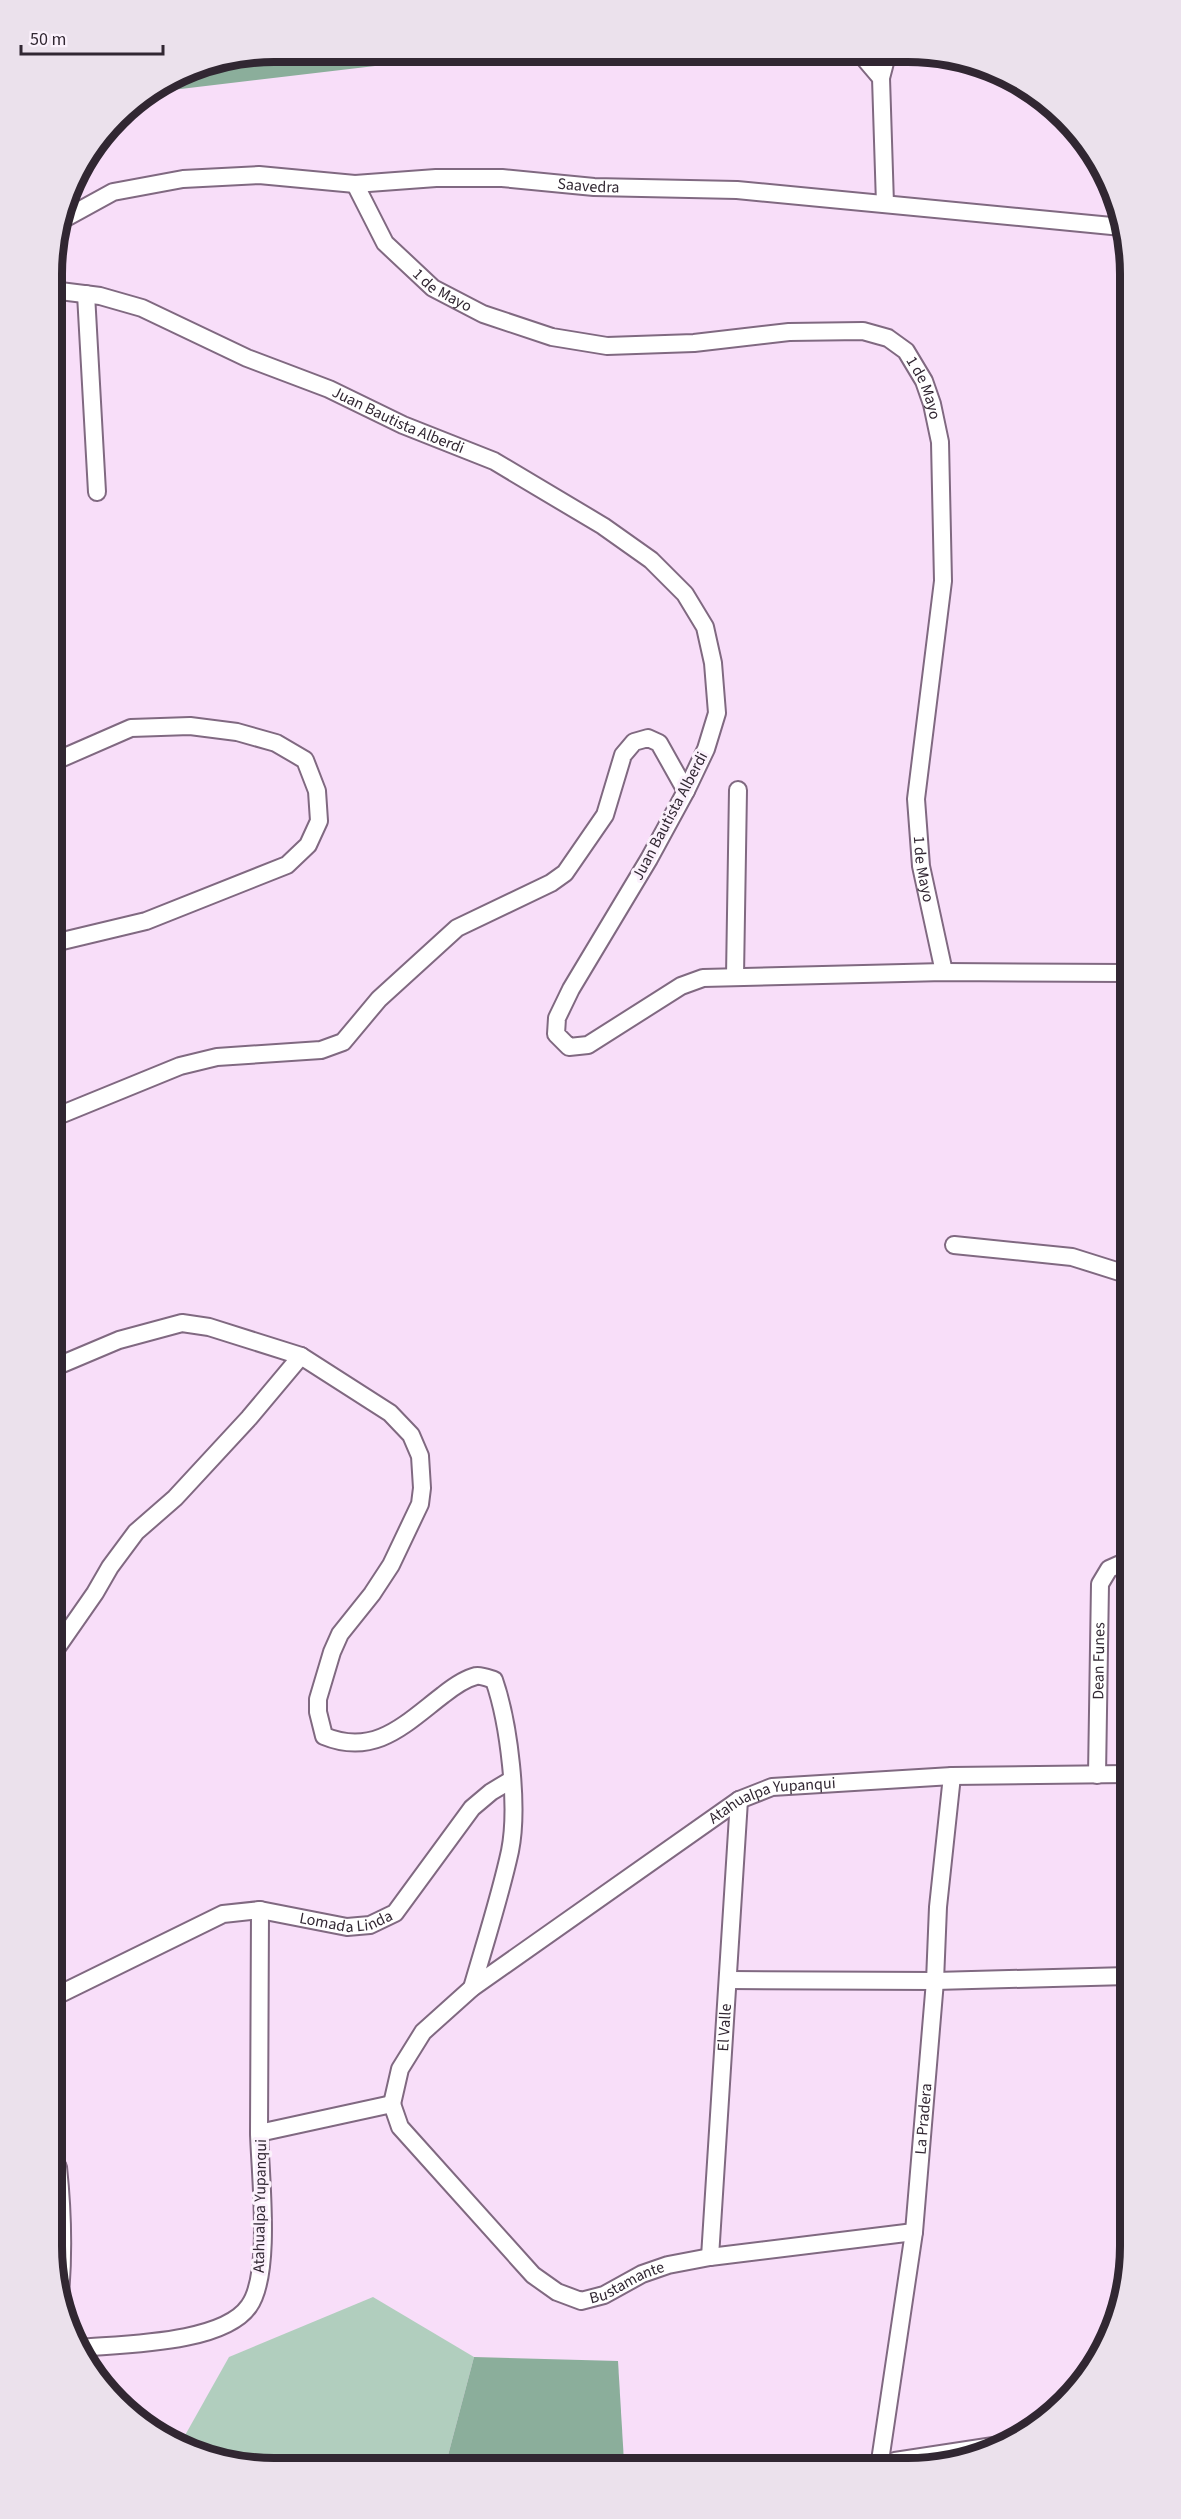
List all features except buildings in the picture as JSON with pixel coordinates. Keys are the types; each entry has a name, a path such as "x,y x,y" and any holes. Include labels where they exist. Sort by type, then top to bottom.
{"street":[{"path":"867,62 881,78"},
{"path":"885,62 881,78 885,204"},
{"name":"Saavedra","path":"70,216 113,192 183,179 259,175 355,184 436,178 502,178 594,187 737,190 1114,226"},
{"name":"1 de Mayo","path":"355,184 385,243 433,288 483,314 552,337 607,346 694,343 789,332 863,331 888,338 906,351 924,381 932,404 940,442 943,581 916,799 921,866 944,972"},
{"name":"Juan Bautista Alberdi","path":"62,291 86,294 142,308 247,358 329,388 403,425 494,461 603,526 651,560 686,594 705,627 713,663 717,712 706,749 686,791 628,896 556,1018 556,1034 569,1047 588,1045 681,986 703,978 944,972 1120,973"},
{"path":"86,294 97,492"},
{"path":"62,758 131,728 190,726 237,732 276,743 304,760 317,791 319,821 308,845 287,865 146,921 62,941"},
{"path":"62,1114 180,1066 217,1057 321,1050 343,1042 379,999 457,928 551,883 565,873 605,815 623,755 634,742 648,738 659,743 686,791"},
{"path":"735,976 738,790"},
{"path":"954,1245 1072,1257 1119,1272"},
{"path":"62,1364 119,1340 182,1323 209,1327 301,1356 390,1413 411,1435 420,1456 422,1488 420,1504 391,1564 372,1594 340,1634 332,1652 318,1700 318,1712 324,1736 341,1743 372,1742 399,1728 457,1684 478,1676 494,1680 501,1701 511,1779 513,1816 510,1850 472,1988"},
{"path":"62,1640 136,1532 190,1482 249,1418 301,1356"},
{"name":"Dean Funes","path":"1097,1775 1100,1584 1109,1569 1119,1564"},
{"name":"Atahualpa Yupanqui","path":"87,2347 181,2339 224,2326 249,2307 257,2288 262,2257 259,2133 392,2104 400,2069 423,2032 472,1988 739,1800 772,1787 952,1776 1119,1774"},
{"name":"La Pradera","path":"880,2458 914,2232 935,1981 938,1907 952,1776"},
{"name":"Lomada Linda","path":"62,1993 223,1914 260,1910 347,1927 370,1925 395,1913 472,1808 511,1779"},
{"name":"El Valle","path":"710,2257 739,1800"},
{"path":"259,2133 260,1910"},
{"path":"729,1980 935,1981 1119,1976"},
{"name":"Bustamante","path":"392,2104 400,2127 533,2275 557,2292 581,2301 604,2295 642,2274 669,2265 710,2257 914,2232"},
{"path":"62,2205 63,2274"},
{"path":"921,2457 953,2452"}],"green space":[{"path":"373,62 375,66 166,91 205,73 245,63"},
{"path":"373,2297 474,2357 447,2458 273,2458 245,2456 218,2450 184,2438 229,2357"},
{"path":"474,2357 618,2361 624,2458 447,2458"}]}
